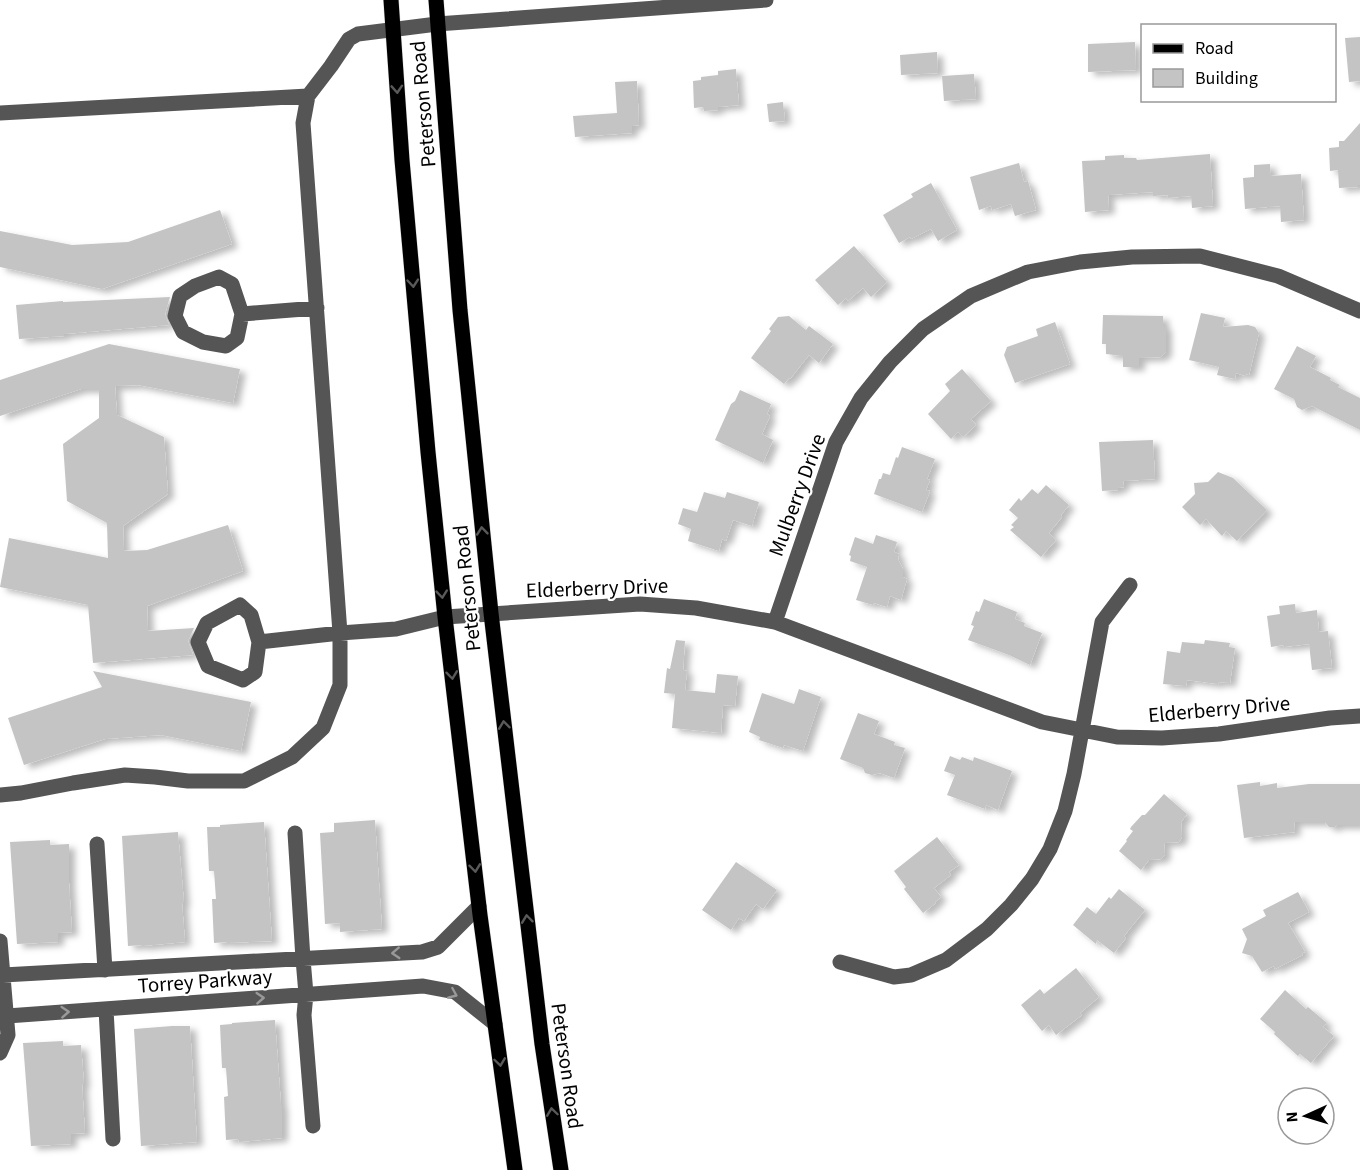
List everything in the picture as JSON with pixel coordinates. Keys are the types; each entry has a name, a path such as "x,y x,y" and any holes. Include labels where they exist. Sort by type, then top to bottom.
{"main road":[{"name":"Peterson Road","path":"391,0 428,460 479,906 515,1170"},
{"name":"Peterson Road","path":"436,0 460,310 491,614 542,1044 561,1170"}],"street":[{"path":"0,795 21,794 73,783 125,776 188,781 244,781 292,757 323,728 340,685 340,633 303,123 308,96 332,66 349,39 358,34 437,24 766,0"},
{"path":"0,113 308,96"},
{"name":"Mulberry Drive","path":"775,622 836,442 861,398 890,362 923,329 971,296 1028,272 1080,262 1132,257 1200,256 1278,276 1359,306"},
{"path":"219,277 232,284 242,314 237,339 226,346 204,342 183,332 175,316 180,296 195,286 219,277"},
{"path":"242,314 317,308"},
{"path":"840,962 894,977 911,975 946,960 987,929 1032,879 1050,849 1065,811 1102,622 1130,585"},
{"name":"Elderberry Drive","path":"259,642 396,629 445,617 640,603 696,608 775,622"},
{"path":"240,605 251,615 259,642 255,672 243,680 208,666 198,642 207,622 240,605"},
{"path":"775,622 1042,722 1082,730"},
{"name":"Elderberry Drive","path":"1082,730 1117,737 1162,738 1220,734 1330,718 1360,716"},
{"path":"295,833 306,994 304,1015 313,1126"},
{"path":"97,844 105,970"},
{"name":"Torrey Parkway","path":"3,975 422,952 438,947 479,906"},
{"path":"0,941 8,1035 0,1053"},
{"name":"Torrey Parkway","path":"7,1016 423,986 455,992 495,1024"},
{"path":"106,1009 113,1139"}],"building":[{"path":"1360,37 1360,81 1349,82 1345,38"},
{"path":"1135,42 1136,70 1088,72 1088,44"},
{"path":"937,52 938,73 901,75 900,55"},
{"path":"736,69 739,105 704,111 703,107 694,108 693,81 701,80 701,77 718,75 718,71"},
{"path":"974,74 976,99 944,101 942,76"},
{"path":"637,81 639,125 632,126 632,133 575,137 573,116 617,113 615,82"},
{"path":"783,102 785,121 769,122 767,104"},
{"path":"1360,123 1360,185 1339,188 1338,170 1330,171 1329,148 1339,147 1339,141 1344,141"},
{"path":"1210,154 1213,206 1192,208 1191,196 1167,198 1168,195 1153,196 1153,192 1108,195 1109,210 1085,212 1082,161 1105,160 1105,156 1124,155 1124,158 1136,158 1137,160"},
{"path":"1019,163 1024,182 1028,181 1036,210 1015,216 1011,204 992,210 991,206 979,210 970,177"},
{"path":"1270,164 1271,176 1301,174 1304,220 1281,222 1280,206 1245,209 1243,178 1254,177 1254,165"},
{"path":"931,183 957,230 938,241 931,229 899,243 883,215 913,197 911,194"},
{"path":"220,210 232,244 102,289 0,267 0,231 72,245 128,242"},
{"path":"854,246 887,282 871,297 863,288 848,301 846,298 838,305 815,280"},
{"path":"170,297 165,314 169,325 19,339 16,305"},
{"path":"1201,313 1225,318 1223,327 1248,325 1255,327 1259,333 1249,375 1236,373 1235,379 1217,375 1219,367 1189,360"},
{"path":"1103,315 1163,316 1163,326 1166,326 1166,352 1161,357 1139,358 1139,367 1123,367 1123,356 1106,354 1106,344 1102,344"},
{"path":"789,316 806,330 809,326 833,344 819,363 809,355 784,384 751,358 771,331 769,329 778,317"},
{"path":"1055,322 1070,364 1015,383 1004,355 1007,347 1038,336 1036,329"},
{"path":"109,344 240,369 233,403 138,385 115,386 117,415 164,437 168,494 123,526 124,551 147,550 228,525 243,571 147,606 148,631 194,628 188,641 193,655 93,663 88,605 0,587 9,538 108,558 107,523 67,501 63,444 99,418 99,389 81,389 0,416 0,380"},
{"path":"1297,346 1316,356 1310,367 1331,378 1330,380 1340,385 1338,387 1360,398 1360,430 1312,406 1302,410 1297,407 1294,399 1274,389"},
{"path":"962,369 991,401 971,419 976,425 963,437 958,432 951,439 928,414 950,391 945,384"},
{"path":"740,390 771,404 767,414 770,416 762,434 773,440 763,463 715,440"},
{"path":"1153,440 1155,479 1123,481 1124,487 1118,490 1102,491 1099,442"},
{"path":"902,447 935,459 927,479 930,480 926,490 930,491 922,512 874,494 883,473 890,475"},
{"path":"1218,472 1233,478 1267,510 1237,541 1226,531 1222,536 1206,519 1200,525 1182,507 1195,494 1194,483 1208,482"},
{"path":"1046,485 1069,505 1049,533 1056,540 1041,557 1010,530 1014,527 1011,525 1018,518 1009,510 1019,498 1021,501 1032,489 1038,494"},
{"path":"704,492 725,498 727,492 759,502 752,526 733,520 726,541 722,539 719,551 688,541 691,529 678,524 683,508 697,512"},
{"path":"876,535 897,542 894,552 899,554 898,559 903,569 903,577 907,579 901,600 890,596 887,607 856,600 867,567 850,561 851,556 849,555 855,537 873,544"},
{"path":"984,599 1017,612 1015,619 1025,623 1024,626 1042,633 1030,665 968,640 974,626 971,625 976,611 979,612"},
{"path":"1295,604 1296,613 1317,610 1319,632 1328,631 1332,668 1312,670 1309,644 1271,647 1267,616 1280,614 1279,606"},
{"path":"676,640 685,641 683,670 687,671 685,690 715,693 717,674 738,676 735,706 723,705 721,733 672,728 675,694 664,693 667,668 670,669"},
{"path":"1205,640 1230,643 1229,647 1235,648 1230,683 1219,682 1218,684 1187,680 1186,686 1163,684 1167,651 1180,653 1182,642 1204,644"},
{"path":"93,671 251,702 241,751 161,735 105,739 24,765 8,718 102,687"},
{"path":"799,689 821,697 803,751 784,745 783,748 759,740 760,737 749,732 762,693 794,704"},
{"path":"858,713 879,721 874,734 905,748 894,778 880,773 872,775 865,773 863,768 840,759"},
{"path":"950,756 973,761 974,757 1012,771 998,810 986,805 985,809 947,795 955,775 944,771"},
{"path":"1260,782 1260,786 1277,783 1277,788 1309,784 1360,784 1360,825 1329,827 1325,822 1294,822 1295,832 1244,838 1237,785"},
{"path":"1164,794 1187,814 1181,822 1182,837 1179,842 1164,843 1165,855 1161,859 1149,860 1141,870 1119,851 1133,831 1131,827"},
{"path":"375,820 382,929 340,932 340,923 325,924 320,833 334,832 334,823"},
{"path":"264,822 272,941 214,943 212,899 216,899 214,871 209,871 207,827"},
{"path":"178,832 185,942 128,946 122,836"},
{"path":"937,837 959,865 949,872 951,875 934,888 941,897 923,913 904,889 906,887 894,871"},
{"path":"50,840 50,845 69,844 72,932 58,933 58,942 17,944 10,842"},
{"path":"736,862 777,890 763,909 756,904 744,921 739,918 731,930 702,910"},
{"path":"1119,889 1145,910 1124,936 1126,938 1114,953 1097,940 1096,944 1073,925 1087,907 1096,914 1109,897 1111,899"},
{"path":"1298,892 1309,912 1288,923 1305,952 1275,969 1274,966 1262,972 1252,956 1242,953 1247,939 1242,929 1266,916 1263,910"},
{"path":"1076,968 1099,997 1080,1013 1082,1015 1056,1035 1049,1025 1042,1031 1021,1005 1040,989 1044,994"},
{"path":"1285,990 1306,1009 1308,1007 1327,1023 1323,1027 1334,1036 1311,1063 1300,1054 1298,1056 1260,1019"},
{"path":"275,1020 282,1105 282,1138 239,1142 238,1139 226,1140 224,1097 228,1096 226,1068 222,1068 220,1025"},
{"path":"190,1026 197,1142 141,1146 134,1029"},
{"path":"63,1041 63,1046 81,1045 85,1133 71,1134 71,1144 31,1146 23,1043"}]}
